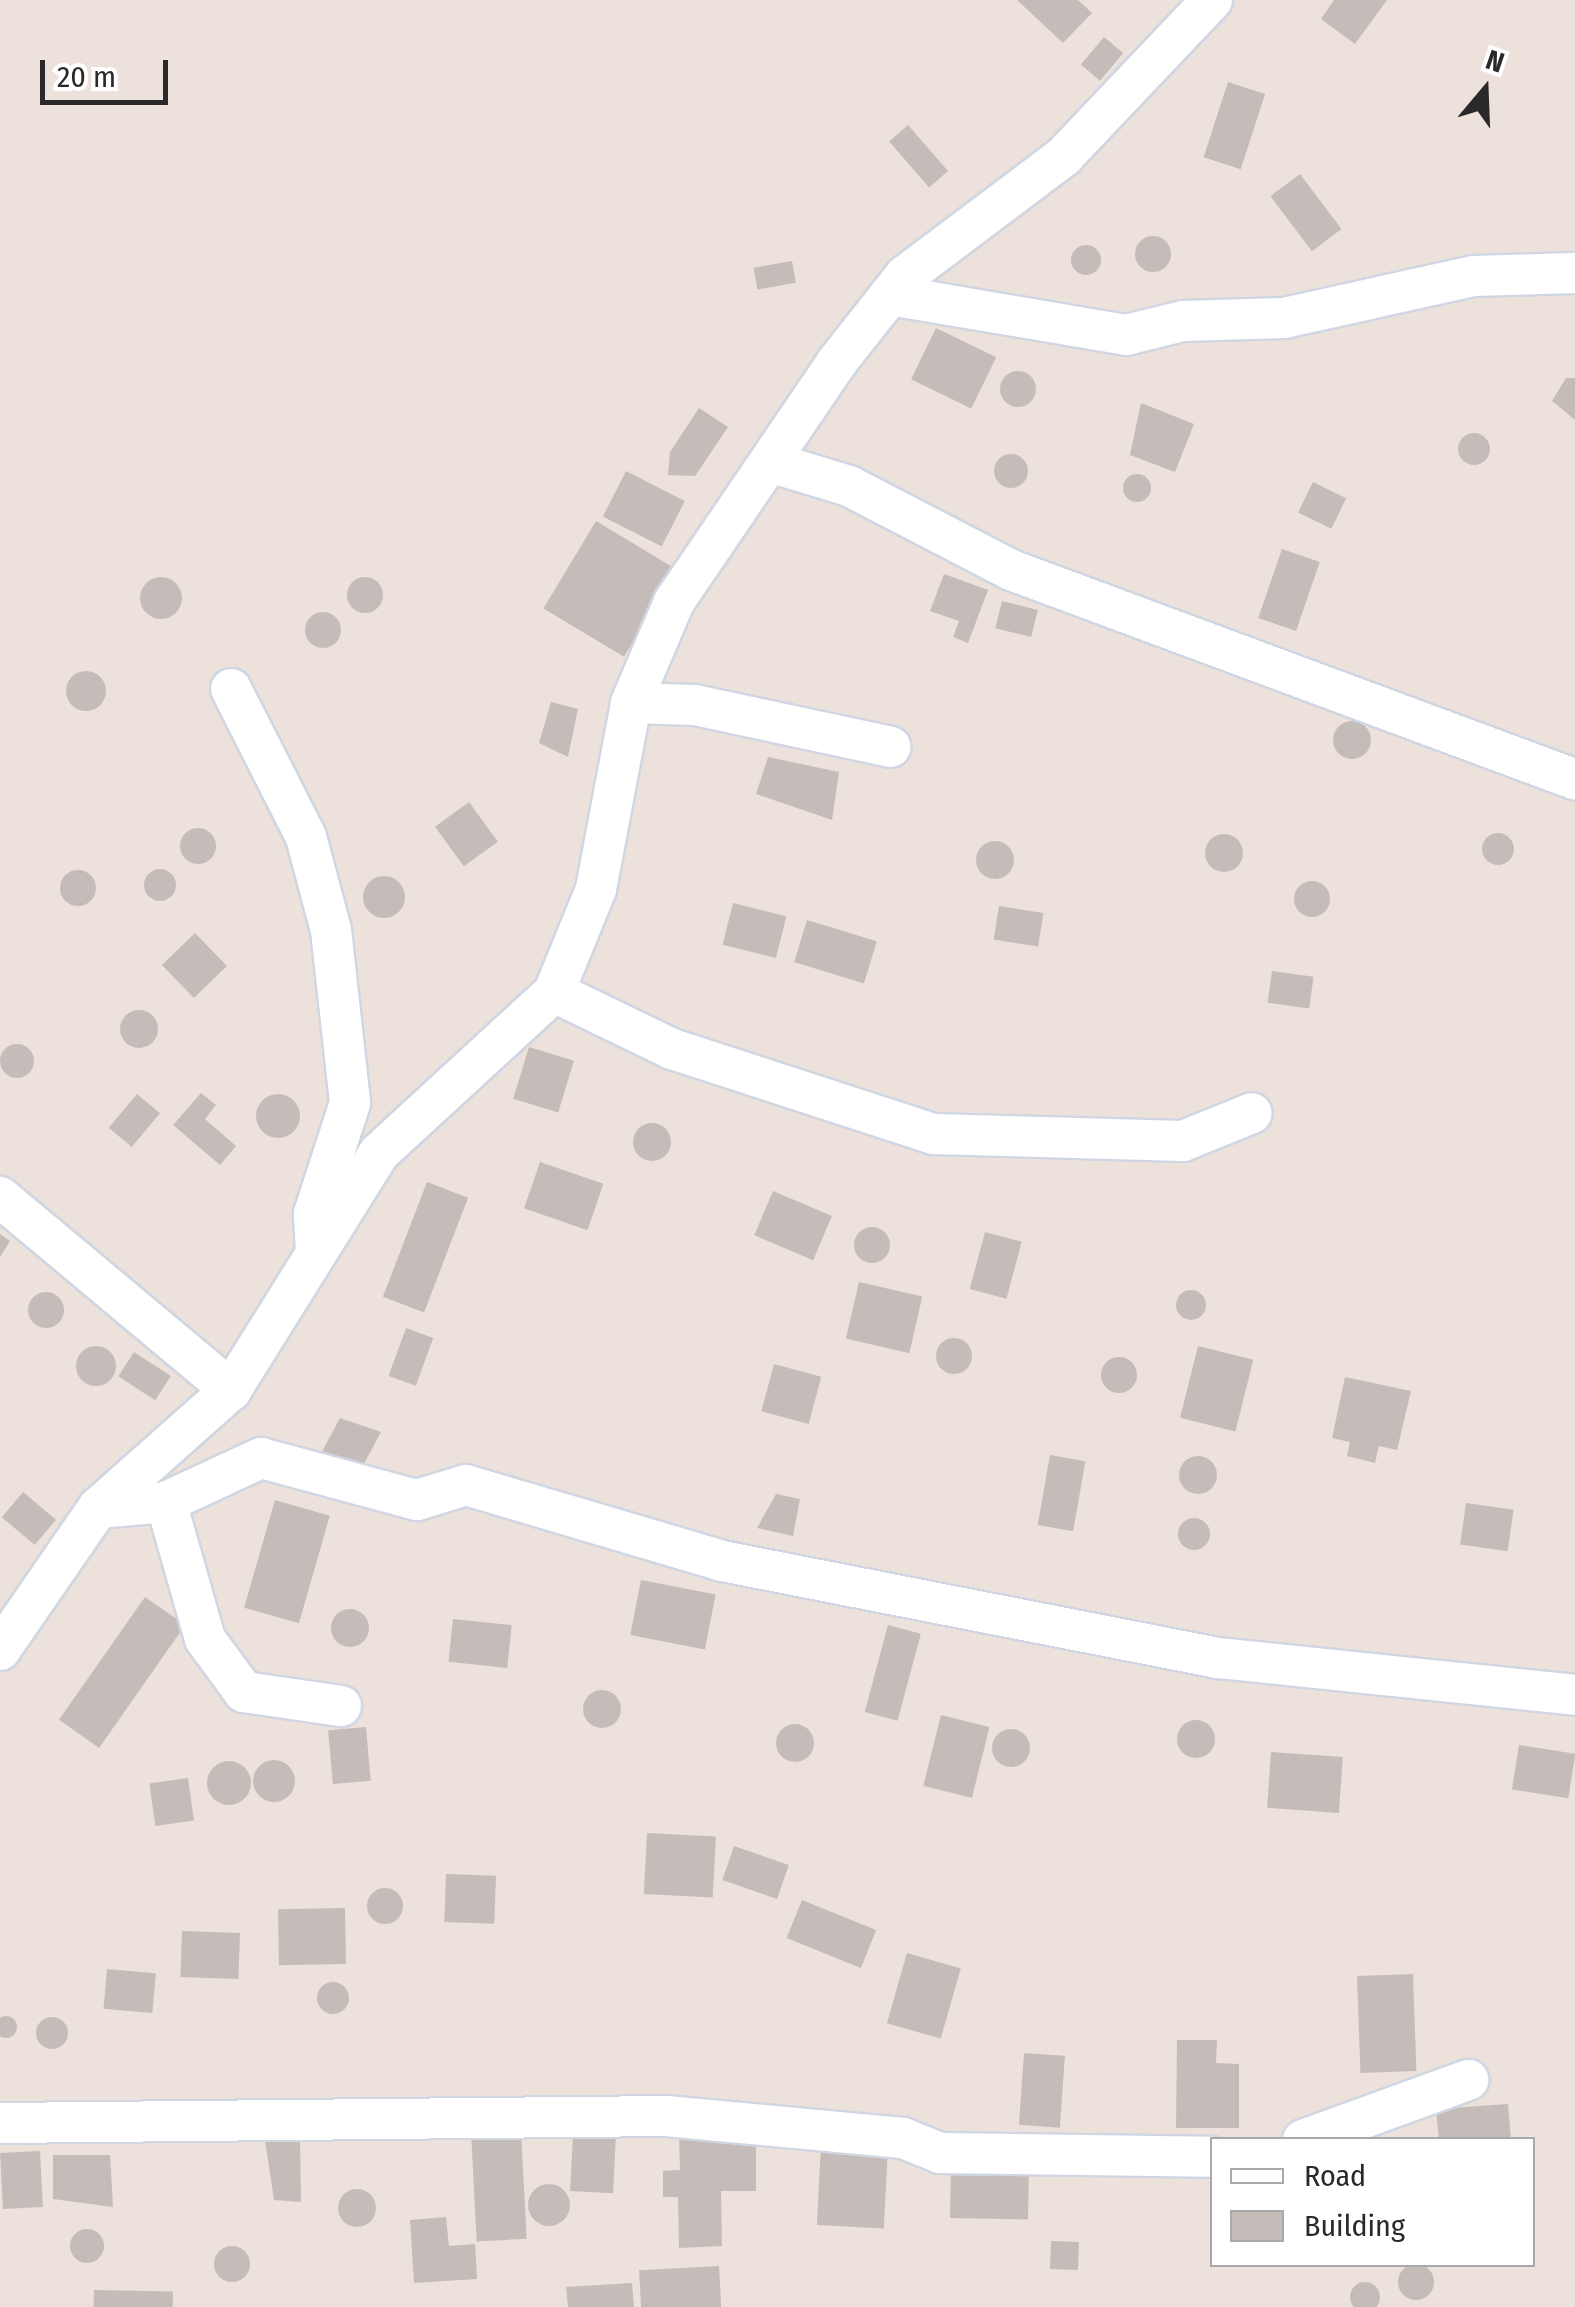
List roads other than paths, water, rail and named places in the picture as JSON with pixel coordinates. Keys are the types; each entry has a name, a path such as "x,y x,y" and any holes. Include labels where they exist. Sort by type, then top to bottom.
{"street":[{"path":"0,1650 98,1508 231,1390 316,1262 379,1152 554,992 596,889 632,703 674,602 890,295 964,225 1064,156 1212,0"},
{"path":"890,295 1126,335 1183,321 1284,318 1474,276 1575,273"},
{"path":"770,462 849,486 1011,570 1574,779"},
{"path":"231,689 306,837 331,930 350,1103 314,1214 316,1262"},
{"path":"632,703 696,705 891,747"},
{"path":"554,992 672,1049 934,1134 1183,1140 1252,1112"},
{"path":"0,1197 231,1390"},
{"path":"98,1508 166,1502 261,1458 417,1500 466,1485 722,1561 1218,1658 1575,1695"},
{"path":"166,1502 205,1639 244,1692 341,1706"},
{"path":"1311,2137 1468,2080"},
{"path":"0,2123 666,2116 904,2138 940,2152 1210,2157"}]}
